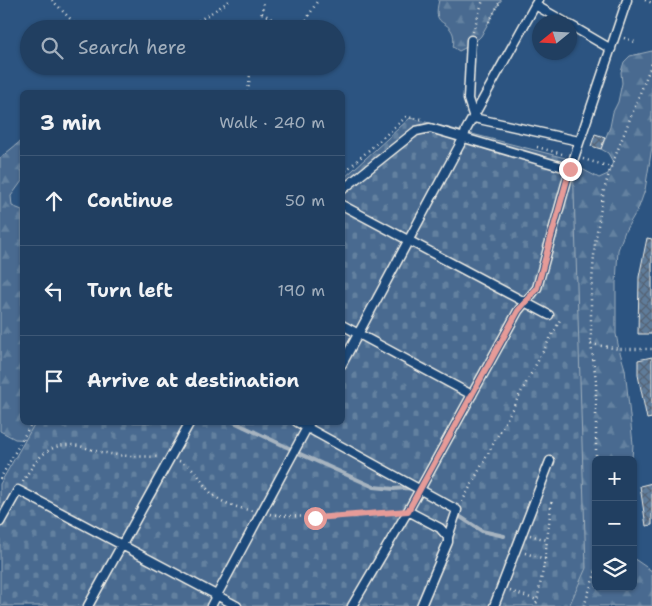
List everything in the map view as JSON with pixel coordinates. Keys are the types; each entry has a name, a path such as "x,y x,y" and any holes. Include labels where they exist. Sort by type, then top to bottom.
{"lane":[{"path":"352,606 408,511 518,311 537,288 570,169 627,0"},
{"path":"345,359 464,137 466,130 537,2 555,15"},
{"path":"577,29 610,49"},
{"path":"471,40 468,99 474,118"},
{"path":"474,118 579,141"},
{"path":"345,188 416,131 430,128 570,169"},
{"path":"345,207 549,316"},
{"path":"345,327 472,395"},
{"path":"88,606 188,425"},
{"path":"212,606 308,425 457,510 448,542 421,606"},
{"path":"494,606 550,461"},
{"path":"0,522 18,490 237,606"},
{"path":"408,511 440,528 448,537"}],"path":[{"path":"52,0 71,20"},
{"path":"200,20 231,0"},
{"path":"261,20 264,0"},
{"path":"306,20 318,0"},
{"path":"471,40 483,0"},
{"path":"489,22 502,0"},
{"path":"645,0 652,3"},
{"path":"262,13 273,20"},
{"path":"615,36 638,43"},
{"path":"596,456 596,380 591,344 591,295 595,243 604,190 611,167 652,63"},
{"path":"248,90 250,75"},
{"path":"457,510 560,320 549,316"},
{"path":"591,344 618,349 652,348"},
{"path":"0,479 30,425"},
{"path":"18,490 31,465 48,450 59,447 78,446 106,453 169,458 183,463 194,469 213,495 235,506 262,513 293,518 315,518 408,511"},
{"path":"536,606 548,540 552,498"},
{"path":"522,533 548,540"},
{"path":"516,551 545,558"},
{"path":"584,606 592,583"},
{"path":"501,588 537,600"}],"green space":[{"path":"439,0 501,0 481,36 478,39 471,40 465,48 459,51 453,47 453,36 450,29 441,22 437,15"},
{"path":"652,51 652,147 645,190 639,207 625,231 618,250 616,283 616,334 625,369 633,444 632,456 592,456 592,591 637,591 637,561 652,571 652,606 542,606 571,171 580,168 599,178 608,174 613,162 608,153 601,149 618,102 624,62 630,56"},
{"path":"410,118 573,160 586,568 569,606 0,606 0,484 34,425 345,425 345,177"},
{"path":"20,142 20,184 11,196 12,206 20,209 20,425 172,425 33,440 15,439 0,431 0,158"}],"building":[{"path":"595,134 605,137 601,149 591,146"},
{"path":"647,238 652,239 652,334 638,334 639,277"},
{"path":"652,357 652,418 647,419 638,375 638,360"},
{"path":"652,483 652,525 646,526 640,486"}],"waterway":[{"path":"240,425 291,449"},
{"path":"298,453 374,487 413,489"},
{"path":"459,516 482,531 504,536"}],"route":[{"path":"315,518 408,511 518,311 537,288 570,169"}]}
